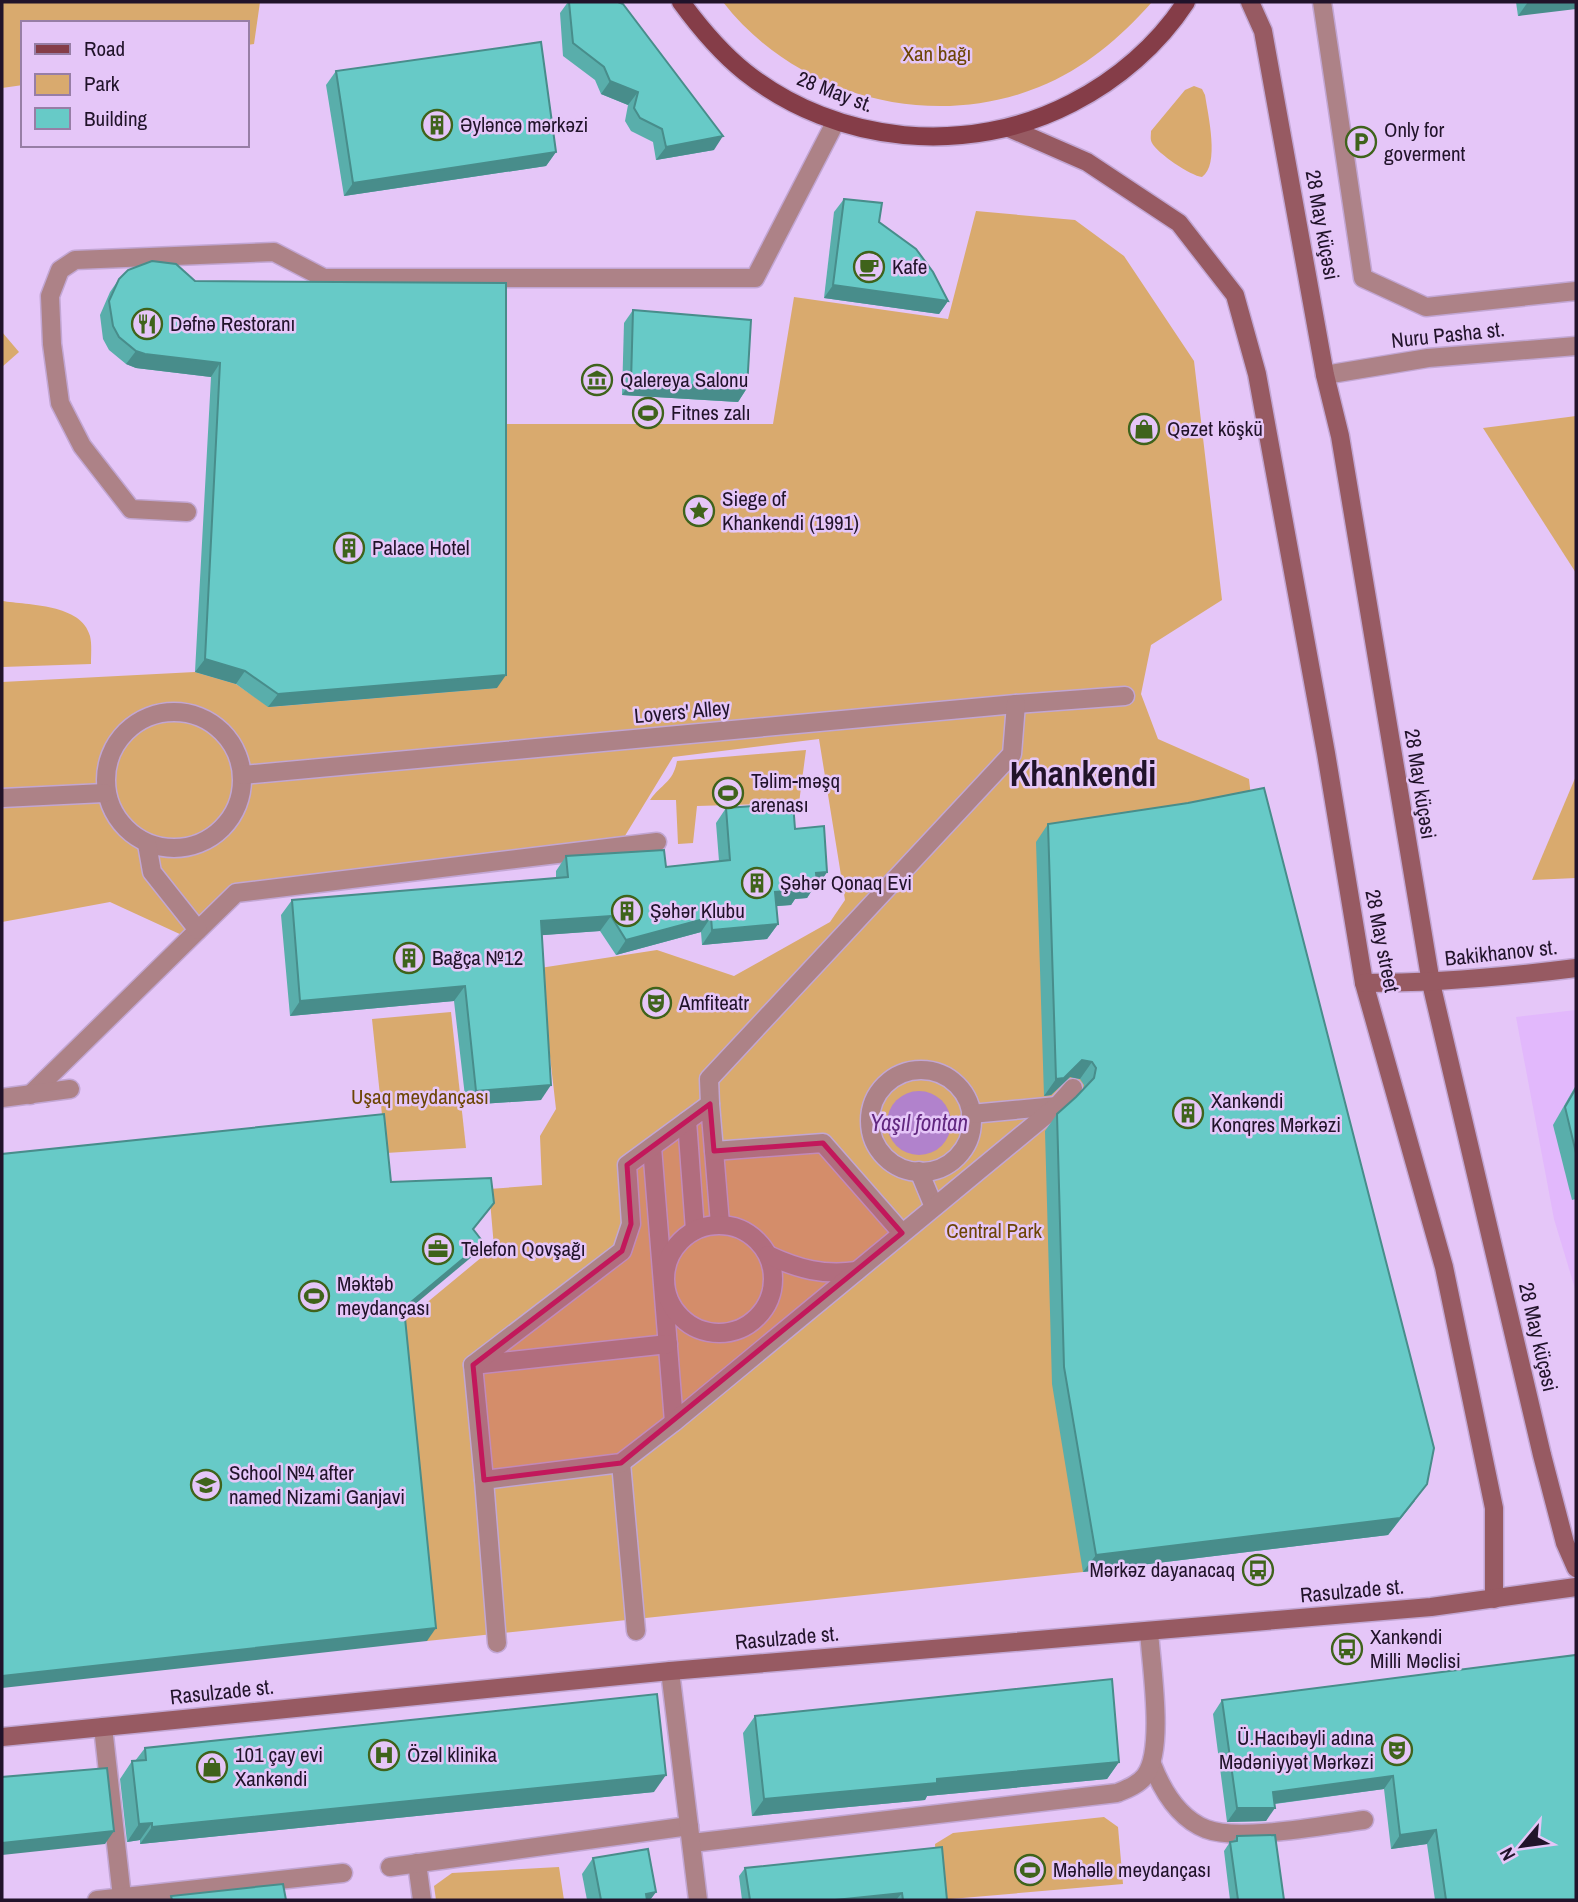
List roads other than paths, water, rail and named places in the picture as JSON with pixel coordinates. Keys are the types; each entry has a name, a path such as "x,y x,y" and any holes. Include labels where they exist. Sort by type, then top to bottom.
{"main road":[{"name":"28 May st.","path":"681,2 713,42 747,73 804,108 870,131 939,138 975,135 1009,128 1058,110 1088,95 1140,56 1186,2"},
{"name":"28 May küçəsi","path":"1250,2 1263,31 1325,375 1339,436 1431,983 1542,1455 1565,1543 1576,1568"},
{"path":"1009,128 1087,162 1179,223 1235,295 1257,374 1326,753 1364,983"},
{"name":"Bakikhanov st.","path":"1364,983 1431,983 1503,978 1576,968"},
{"name":"28 May street","path":"1364,983 1444,1267 1494,1508 1494,1599"},
{"name":"Rasulzade st.","path":"2,1737 670,1671 1431,1607 1576,1587"}],"street":[{"name":"Nuru Pasha st.","path":"1322,2 1363,278 1426,307 1576,291"},
{"path":"187,512 131,509 82,446 60,404 52,344 50,296 60,270 75,260 274,252 324,278 755,278 836,121"},
{"name":"Nuru Pasha st.","path":"1325,375 1429,358 1576,346"},
{"name":"Lovers' Alley","path":"243,775 1125,696"},
{"path":"720,1224 709,1079 1012,754 1016,704"},
{"path":"166,712 188,713 209,721 228,739 237,754 243,775 240,798 231,820 214,836 193,846 170,849 147,844 128,831 113,813 104,793 113,747 128,730 145,718 166,712"},
{"path":"2,798 104,793"},
{"path":"30,1095 236,893 657,842"},
{"path":"147,844 152,872 198,930"},
{"path":"932,1070 946,1076 967,1098 971,1114 970,1135 960,1154 941,1167 919,1171 904,1168 891,1161 880,1150 873,1137 870,1121 872,1106 889,1081 902,1073 932,1070"},
{"path":"484,1480 621,1463 1057,1106 1073,1088"},
{"path":"2,1098 70,1089"},
{"path":"473,1364 622,1251 631,1224 627,1165 710,1104"},
{"path":"971,1114 1057,1106"},
{"path":"687,1121 695,1230"},
{"path":"714,1151 823,1143 902,1233"},
{"path":"652,1147 674,1422"},
{"path":"919,1171 934,1207"},
{"path":"720,1224 743,1229 758,1241 768,1255 773,1271 773,1288 767,1305 757,1318 743,1328 726,1333 709,1332 692,1326 679,1316 668,1300 663,1282 667,1263 675,1246 688,1233 706,1225 720,1224"},
{"path":"768,1255 798,1268 821,1273 857,1271"},
{"path":"473,1364 668,1344"},
{"path":"473,1364 497,1643"},
{"path":"621,1463 636,1632"},
{"path":"390,1867 1117,1793 1131,1788 1144,1778 1152,1763 1156,1744 1149,1631"},
{"path":"670,1671 698,1900"},
{"path":"103,1727 122,1897"},
{"path":"1152,1763 1160,1786 1177,1809 1206,1829 1239,1835 1364,1820"},
{"path":"417,1863 422,1900"},
{"path":"97,1900 343,1873"}],"water":[{"name":"Yaşıl fontan","path":"919,1091 937,1097 945,1105 951,1123 945,1141 937,1149 919,1155 901,1149 893,1141 887,1123 893,1105 901,1097"}],"place":[{"name":"Əyləncə mərkəzi","path":"437,125"},
{"name":"Only for goverment","path":"1361,142"},
{"name":"Kafe","path":"869,267"},
{"name":"Dəfnə Restoranı","path":"147,324"},
{"name":"Qalereya Salonu","path":"597,380"},
{"name":"Fitnes zalı","path":"648,413"},
{"name":"Qəzet köşkü","path":"1144,429"},
{"name":"Siege of Khankendi (1991)","path":"699,511"},
{"name":"Palace Hotel","path":"349,548"},
{"name":"Təlim-məşq arenası","path":"728,793"},
{"name":"Şəhər Qonaq Evi","path":"757,883"},
{"name":"Şəhər Klubu","path":"627,911"},
{"name":"Bağça №12","path":"409,958"},
{"name":"Amfiteatr","path":"656,1003"},
{"name":"Xankəndi Konqres Mərkəzi","path":"1188,1113"},
{"name":"Telefon Qovşağı","path":"438,1249"},
{"name":"Məktəb meydançası","path":"314,1296"},
{"name":"School №4 after named Nizami Ganjavi","path":"206,1485"},
{"name":"Mərkəz dayanacaq","path":"1258,1570"},
{"name":"Xankəndi Milli Məclisi","path":"1347,1649"},
{"name":"Ü.Hacıbəyli adına Mədəniyyət Mərkəzi","path":"1397,1750"},
{"name":"Özəl klinika","path":"384,1755"},
{"name":"101 çay evi Xankəndi","path":"212,1767"},
{"name":"Məhəllə meydançası","path":"1030,1870"}],"district":[{"name":"Khankendi","path":"1083,774"}],"park label":[{"name":"Xan bağı","path":"937,54"},
{"name":"Uşaq meydançası","path":"420,1097"},
{"name":"Central Park","path":"994,1231"}]}
